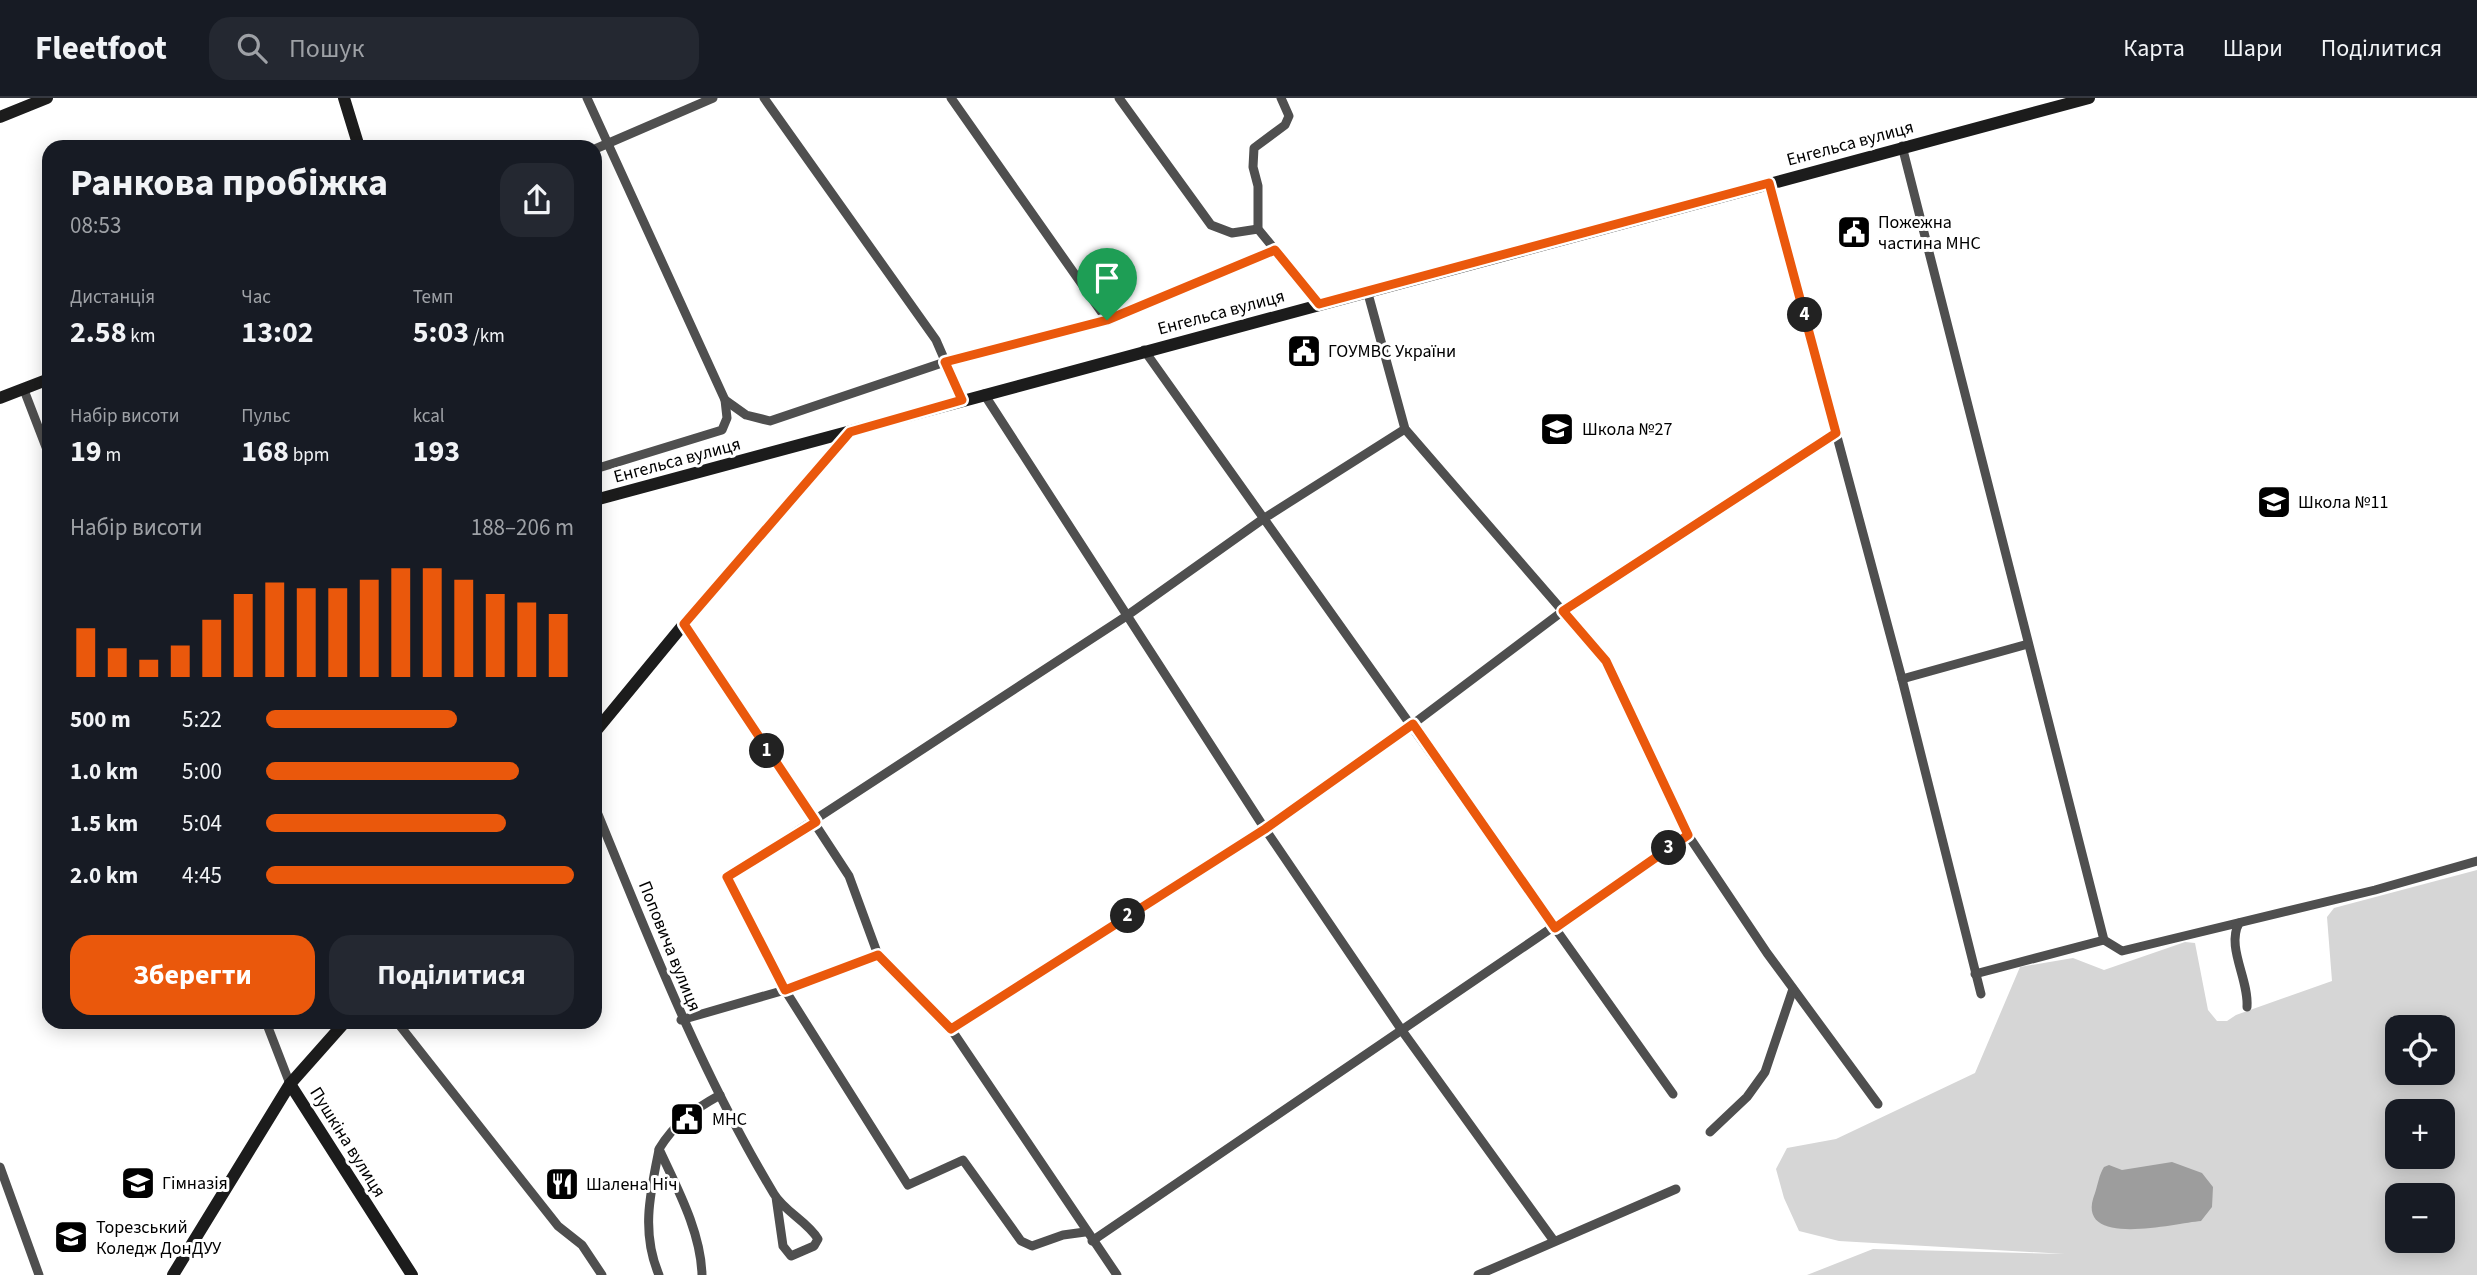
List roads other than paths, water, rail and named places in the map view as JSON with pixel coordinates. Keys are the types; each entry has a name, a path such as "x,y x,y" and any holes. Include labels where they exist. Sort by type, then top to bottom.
{"street":[{"path":"0,117 47,98"},
{"path":"345,98 357,140"},
{"path":"587,98 725,400 727,418 722,430 602,467"},
{"path":"602,146 713,98"},
{"path":"764,98 936,340 962,400"},
{"path":"951,98 1107,320"},
{"path":"1119,98 1211,225 1232,233 1258,229"},
{"path":"1281,98 1289,116 1285,125 1254,148 1253,167 1258,186 1258,229 1319,304"},
{"name":"Енгельса вулиця","path":"602,498 1902,146 2090,98"},
{"path":"1902,146 1967,390 2028,644 2104,940 2122,951 2477,861"},
{"path":"1769,183 1902,679 1981,994"},
{"path":"725,400 746,415 771,421 945,362 1107,320 1275,250"},
{"path":"1367,290 1405,429 1606,661 1688,835 1793,989 1878,1104"},
{"path":"1144,350 1413,724 1673,1094"},
{"path":"0,398 42,382"},
{"path":"24,390 42,437"},
{"path":"984,394 1125,617 1265,829 1403,1032 1554,1241"},
{"path":"1085,1232 1063,1235 1032,1246 1021,1241 963,1160 908,1185 785,990 727,877 816,822 1125,617 1263,519 1405,429"},
{"path":"602,724 850,432"},
{"path":"951,1029 1265,829 1413,724 1563,611 1836,433"},
{"path":"684,624 849,876 878,955 951,1029 1085,1232 1117,1275"},
{"path":"1902,679 2028,644"},
{"name":"Поповича вулиця","path":"602,824 681,1020 776,1197 814,1232 818,1239 814,1246 791,1256 783,1246 776,1197"},
{"path":"1092,1241 1403,1032 1688,835"},
{"path":"2239,923 2233,939 2247,981 2247,1007"},
{"path":"1975,974 2104,940"},
{"path":"681,1020 785,990 878,955"},
{"path":"1710,1132 1747,1097 1765,1072 1793,989"},
{"name":"Пушкіна вулиця","path":"269,1029 290,1084 412,1275"},
{"path":"173,1275 290,1084 339,1029"},
{"path":"403,1029 558,1226 582,1245 602,1275"},
{"path":"659,1275 649,1251 650,1198 659,1149 688,1112 720,1095"},
{"path":"659,1149 682,1199 702,1262 702,1275"},
{"path":"0,1167 39,1275"},
{"path":"1478,1275 1676,1189"}],"place":[{"name":"Пожежна частина МНС","path":"1854,232"},
{"name":"ГОУМВС України","path":"1304,351"},
{"name":"Школа №27","path":"1557,429"},
{"name":"Школа №11","path":"2274,502"},
{"name":"МНС","path":"687,1119"},
{"name":"Гімназія","path":"138,1183"},
{"name":"Шалена Нiч","path":"562,1184"},
{"name":"Торезський Коледж ДонДУУ","path":"71,1237"}]}
